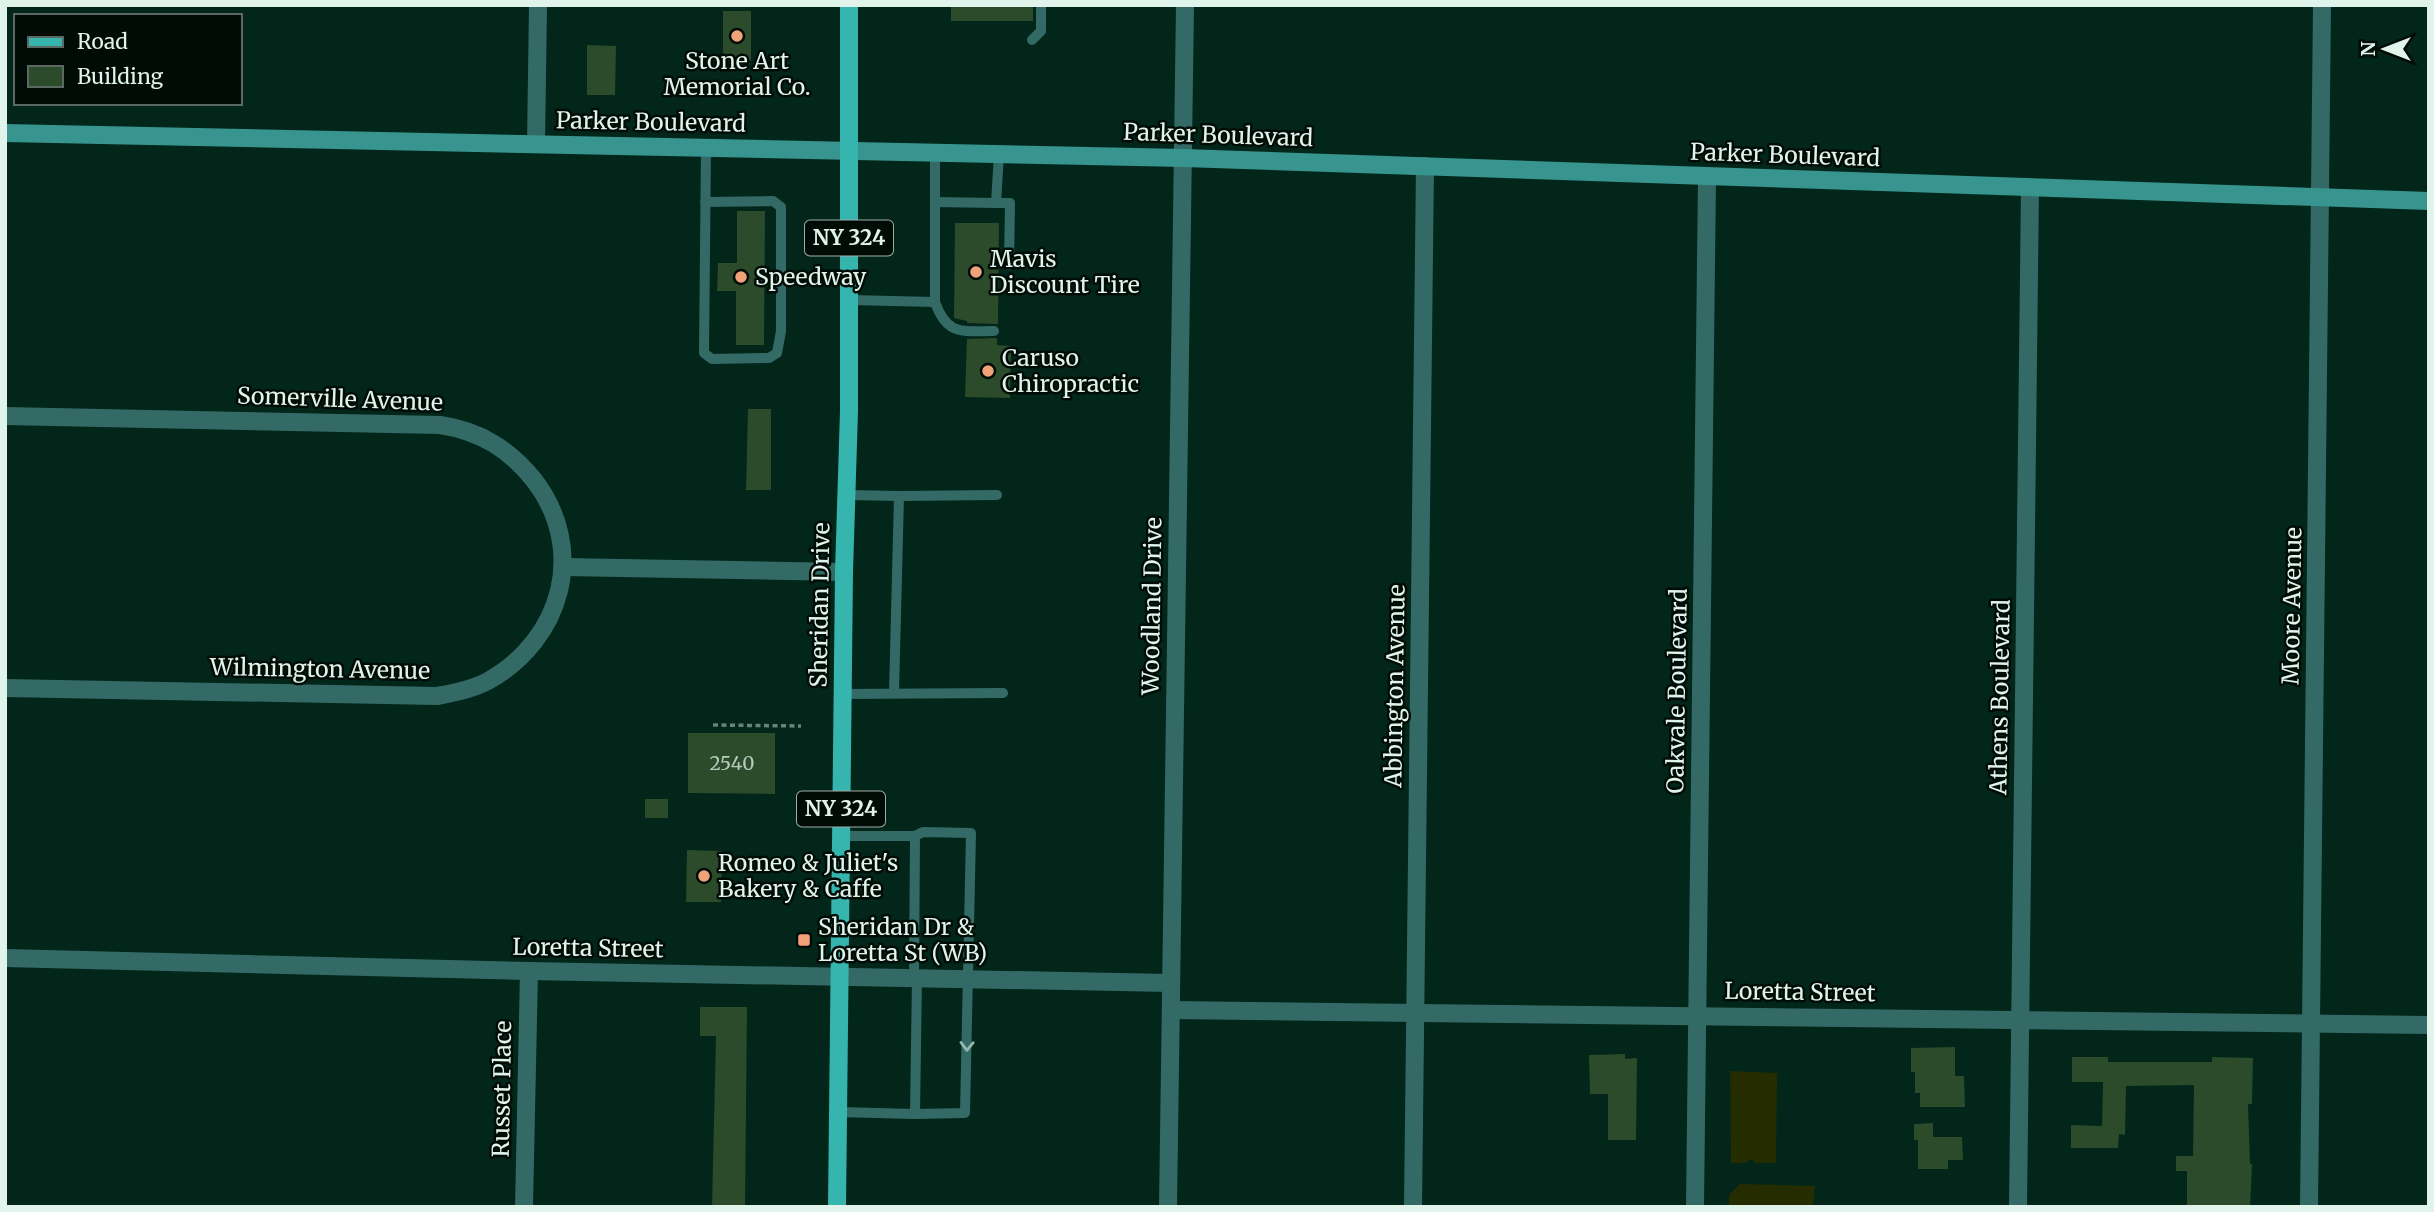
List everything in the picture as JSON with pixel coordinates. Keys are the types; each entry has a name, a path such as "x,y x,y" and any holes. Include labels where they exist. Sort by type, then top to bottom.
{"main road":[{"name":"Sheridan Drive","path":"837,1207 849,300 849,5"}],"street":[{"path":"536,144 538,5"},
{"name":"Woodland Drive","path":"1168,1207 1185,5"},
{"name":"Moore Avenue","path":"2309,1207 2322,5"},
{"name":"Parker Boulevard","path":"5,133 1184,158 2429,201"},
{"name":"Abbington Avenue","path":"1413,1207 1425,166"},
{"name":"Oakvale Boulevard","path":"1695,1207 1707,177"},
{"name":"Athens Boulevard","path":"2018,1207 2031,188"},
{"name":"Somerville Avenue","path":"5,416 440,425 464,429 486,437 505,450 541,490 562,539 564,567"},
{"path":"564,567 844,572"},
{"name":"Wilmington Avenue","path":"5,688 438,696 465,691 506,670 526,651 556,603 564,567"},
{"name":"Loretta Street","path":"5,958 1171,983"},
{"name":"Russet Place","path":"524,1207 528,971"},
{"name":"Loretta Street","path":"1171,1010 2429,1025"}],"lane":[{"path":"1032,40 1041,31 1041,5"},
{"path":"705,202 773,201 781,207 781,331 777,353 769,358 712,359 704,352 705,202 706,147"},
{"path":"935,152 935,302 945,324 958,331 993,331"},
{"path":"996,203 999,154"},
{"path":"935,202 1010,203 1009,265"},
{"path":"849,300 935,302"},
{"path":"847,495 997,495"},
{"path":"894,692 899,496"},
{"path":"842,694 1003,693"},
{"path":"838,1112 965,1113 971,833 923,832 915,836 841,836"},
{"path":"915,836 915,1114"}],"path":[{"path":"713,725 801,726"}],"green space":[{"path":"1730,1071 1777,1073 1776,1163 1756,1163 1751,1159 1745,1163 1731,1163"},
{"path":"1740,1184 1815,1186 1813,1207 1729,1207 1729,1195"}],"building":[{"path":"951,5 1033,5 1033,21 951,21"},
{"name":"Stone Art Memorial Co.","path":"723,11 751,11 751,61 723,61"},
{"path":"587,45 616,46 615,95 587,95"},
{"name":"Speedway","path":"737,211 765,211 764,345 736,345 736,291 717,291 718,263 737,263"},
{"name":"Mavis Discount Tire","path":"955,223 999,223 998,324 967,323 954,318"},
{"name":"Caruso Chiropractic","path":"997,338 997,345 1011,346 1010,398 965,397 967,339"},
{"path":"748,409 771,409 771,490 746,490"},
{"path":"688,733 775,733 775,794 688,793"},
{"path":"645,799 668,799 668,818 645,818"},
{"name":"Romeo & Juliet's Bakery & Caffe","path":"687,850 722,851 721,902 686,902"},
{"path":"700,1007 747,1007 745,1207 712,1207 716,1036 700,1036"},
{"path":"1955,1047 1955,1076 1964,1076 1965,1107 1920,1107 1920,1093 1915,1093 1915,1072 1911,1072 1911,1048"},
{"path":"1625,1054 1625,1059 1637,1058 1636,1140 1608,1140 1608,1094 1590,1094 1589,1055"},
{"path":"2072,1057 2108,1057 2108,1062 2212,1062 2212,1057 2253,1058 2252,1104 2248,1104 2252,1164 2250,1207 2187,1207 2187,1171 2176,1171 2176,1156 2193,1156 2194,1085 2126,1086 2125,1135 2119,1134 2118,1148 2071,1148 2071,1125 2102,1126 2103,1082 2072,1082"},
{"path":"1933,1123 1933,1137 1962,1137 1963,1160 1948,1160 1948,1169 1918,1169 1918,1140 1914,1140 1914,1124"}],"place":[{"name":"Stone Art Memorial Co.","path":"737,36"},
{"name":"Mavis Discount Tire","path":"976,272"},
{"name":"Speedway","path":"741,277"},
{"name":"Caruso Chiropractic","path":"988,371"},
{"name":"Romeo & Juliet's Bakery & Caffe","path":"704,876"},
{"name":"Sheridan Dr & Loretta St (WB)","path":"804,940"}]}
